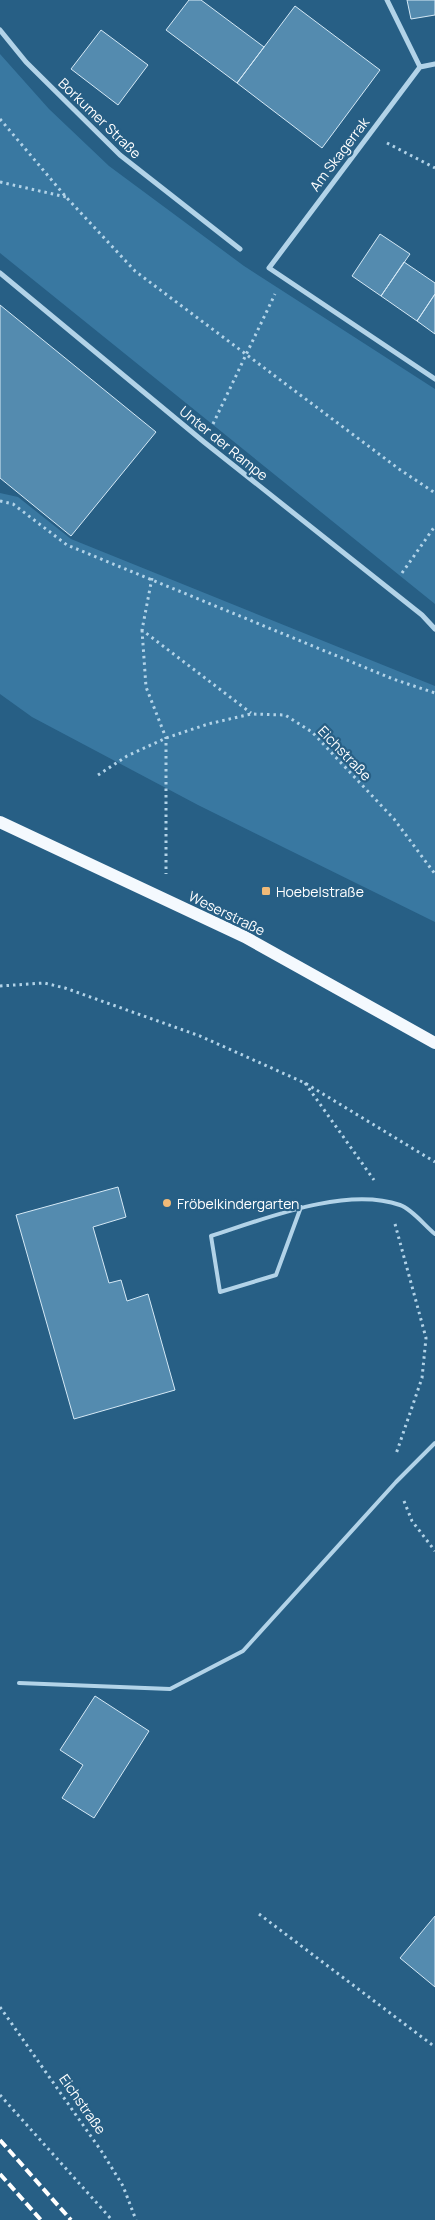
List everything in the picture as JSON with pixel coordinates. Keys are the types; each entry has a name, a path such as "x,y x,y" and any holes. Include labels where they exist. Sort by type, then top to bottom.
{"main road":[{"name":"Weserstraße","path":"0,822 244,937 435,1043"}],"street":[{"path":"387,0 420,67 435,64"},
{"name":"Borkumer Straße","path":"0,30 26,62 120,155 240,249"},
{"name":"Am Skagerrak","path":"284,279 269,268 420,67"},
{"name":"Unter der Rampe","path":"0,273 204,442 390,590 435,629"},
{"path":"284,279 435,379"}],"lane":[{"path":"301,1207 276,1275 220,1292 210,1236 301,1207 369,1198 402,1205 435,1234"},
{"path":"19,1683 170,1689 243,1651 396,1482 435,1443"}],"path":[{"path":"0,119 66,197 135,271 399,469 435,493"},
{"path":"369,133 435,168"},
{"path":"0,182 66,197"},
{"path":"204,442 248,354 271,300 284,279"},
{"path":"0,501 13,504 67,545 152,578 384,675 435,693"},
{"path":"390,590 435,526"},
{"path":"152,578 142,630 146,687 166,738 166,900"},
{"path":"142,630 252,714"},
{"name":"Eichstraße","path":"98,775 127,756 166,738 208,724 252,714 286,715 312,732 394,820 435,874"},
{"path":"0,986 44,983 65,988 200,1036 305,1083 435,1162"},
{"path":"305,1083 388,1202 410,1274 426,1338 422,1378 396,1453 396,1482 412,1521 435,1550"},
{"path":"259,1914 435,2047"},
{"name":"Eichstraße","path":"0,2007 102,2152 123,2186 136,2220"},
{"path":"0,2095 112,2220"}],"shaded area":[{"path":"0,54 49,109 109,166 244,266 435,389 435,604 0,253"},
{"path":"0,493 18,497 71,539 435,686 435,922 198,805 32,717 0,694"}],"building":[{"path":"189,0 201,0 264,47 237,83 166,30"},
{"path":"407,0 435,0 435,15 411,19"},
{"path":"295,6 380,70 322,148 237,83"},
{"path":"101,30 148,65 118,105 71,69"},
{"path":"380,234 410,254 381,296 352,276"},
{"path":"404,262 435,283 435,294 417,321 381,296"},
{"path":"435,294 435,334 417,321"},
{"path":"0,305 156,432 71,536 0,478"},
{"path":"118,1187 126,1217 93,1227 109,1283 121,1280 127,1301 148,1294 175,1390 74,1419 16,1215"},
{"path":"95,1696 149,1731 94,1818 62,1798 83,1765 60,1750"},
{"path":"435,1916 435,1987 400,1958"}],"railway":[{"path":"0,2140 71,2220"},
{"path":"0,2174 41,2220"}],"place":[{"name":"Hoebelstraße","path":"266,891"},
{"name":"Fröbelkindergarten","path":"167,1203"}]}
